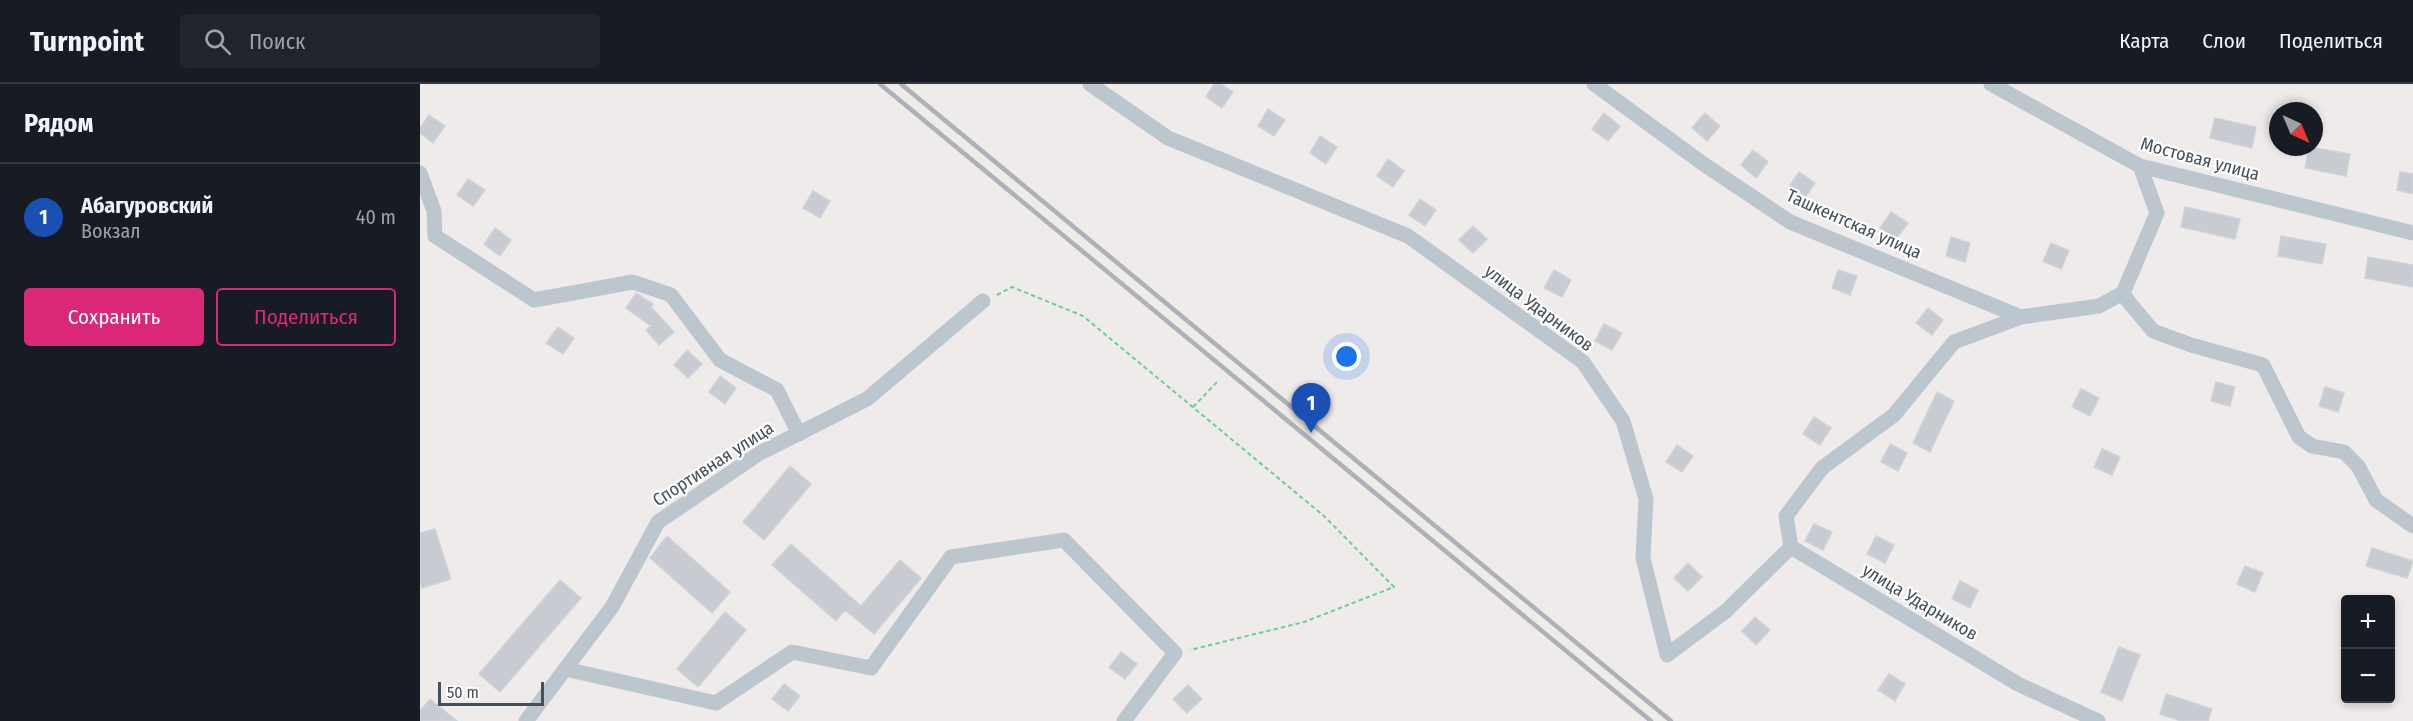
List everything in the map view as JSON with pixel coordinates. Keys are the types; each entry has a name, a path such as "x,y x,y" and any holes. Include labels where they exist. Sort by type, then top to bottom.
{"street":[{"name":"улица Ударников","path":"1090,84 1168,138 1408,236 1583,362 1623,421 1646,499 1643,558 1667,655 1726,611 1791,547 2018,684 2098,721"},
{"name":"Ташкентская улица","path":"1594,84 1702,163 1790,222 2021,317"},
{"name":"Мостовая улица","path":"1991,84 2140,166 2413,233"},
{"path":"1791,547 1786,516 1822,468 1894,415 1954,342 2021,317 2099,306 2123,293 2157,213 2140,166"},
{"path":"420,173 434,211 435,236 534,300 633,282 671,295 720,360 777,390 799,434"},
{"path":"420,219 434,211"},
{"path":"2123,293 2153,331 2191,345 2262,365 2299,437 2312,446 2344,452 2358,466 2376,500 2413,526"},
{"name":"Спортивная улица","path":"526,721 612,607 658,522 760,453 867,399 983,301"},
{"path":"565,669 716,703 792,652 871,668 951,557 1064,540 1175,653 1124,721"}],"path":[{"path":"983,301 1012,287 1083,316 1324,516 1394,587 1304,621 1175,653"},
{"path":"1193,407 1219,380"}],"building":[{"path":"1214,84 1221,84 1233,92 1222,108 1206,97"},
{"path":"1268,109 1285,120 1274,136 1258,126"},
{"path":"1604,113 1620,126 1608,141 1592,129"},
{"path":"1705,113 1720,126 1707,141 1692,128"},
{"path":"429,115 445,126 433,143 420,133 420,128"},
{"path":"2215,118 2256,127 2252,148 2210,138"},
{"path":"1320,136 1337,147 1326,164 1310,153"},
{"path":"2323,149 2350,154 2346,176 2305,168 2307,156 2323,156"},
{"path":"1753,150 1768,162 1756,178 1741,165"},
{"path":"1388,159 1404,171 1393,187 1377,176"},
{"path":"1799,172 1815,183 1804,200 1788,188"},
{"path":"2400,172 2413,174 2413,194 2397,190"},
{"path":"468,179 485,190 473,206 457,195"},
{"path":"813,191 830,201 820,218 803,208"},
{"path":"1420,199 1436,210 1425,226 1409,215"},
{"path":"2185,207 2240,219 2235,239 2181,227"},
{"path":"1891,212 1908,223 1896,239 1880,228"},
{"path":"1473,226 1487,239 1473,253 1459,240"},
{"path":"495,228 511,240 500,256 484,244"},
{"path":"2281,236 2326,244 2322,264 2278,256"},
{"path":"1951,237 1970,243 1965,262 1946,256"},
{"path":"2051,243 2069,251 2061,269 2043,261"},
{"path":"2368,257 2413,265 2413,287 2365,278"},
{"path":"1554,270 1571,280 1562,297 1544,288"},
{"path":"1838,270 1857,276 1850,295 1832,288"},
{"path":"636,293 653,304 651,307 674,332 659,345 646,330 651,326 626,308"},
{"path":"1928,308 1943,320 1932,335 1916,323"},
{"path":"1604,324 1622,333 1612,350 1595,341"},
{"path":"558,327 574,338 563,354 546,343"},
{"path":"687,350 702,364 688,378 674,365"},
{"path":"720,376 736,388 725,404 709,392"},
{"path":"2216,382 2235,387 2230,406 2211,401"},
{"path":"2325,387 2344,393 2338,412 2319,406"},
{"path":"2081,389 2099,398 2090,416 2072,407"},
{"path":"1937,392 1954,401 1930,452 1913,443"},
{"path":"1814,417 1831,428 1820,445 1803,434"},
{"path":"1890,444 1907,453 1898,471 1881,462"},
{"path":"1677,445 1693,456 1682,472 1666,462"},
{"path":"2102,449 2120,457 2112,475 2094,467"},
{"path":"790,466 811,484 764,540 743,522"},
{"path":"1814,524 1832,532 1823,550 1805,541"},
{"path":"435,529 451,579 422,588 420,533"},
{"path":"667,536 730,592 712,613 650,558"},
{"path":"1876,536 1894,545 1885,563 1867,554"},
{"path":"791,544 861,606 900,560 921,578 874,634 845,610 836,621 772,565"},
{"path":"2372,548 2413,561 2407,578 2366,566"},
{"path":"1688,563 1702,577 1688,591 1674,578"},
{"path":"2245,566 2263,573 2255,592 2237,584"},
{"path":"560,580 581,598 500,692 479,674"},
{"path":"1960,581 1978,590 1970,608 1952,599"},
{"path":"725,612 746,630 698,687 677,669"},
{"path":"1755,617 1770,630 1756,645 1742,631"},
{"path":"2119,647 2140,655 2122,701 2101,692"},
{"path":"1121,652 1137,664 1125,679 1109,667"},
{"path":"1889,674 1905,684 1895,701 1878,690"},
{"path":"784,684 800,696 788,711 772,699"},
{"path":"1188,685 1202,699 1187,713 1173,699"},
{"path":"2166,694 2212,709 2208,721 2181,721 2160,714"},
{"path":"430,699 457,721 420,721 420,711"}],"railway":[{"path":"880,84 1651,721"},
{"path":"901,84 1671,721"}],"place":[{"name":"Абагуровский","path":"1311,433"}]}
